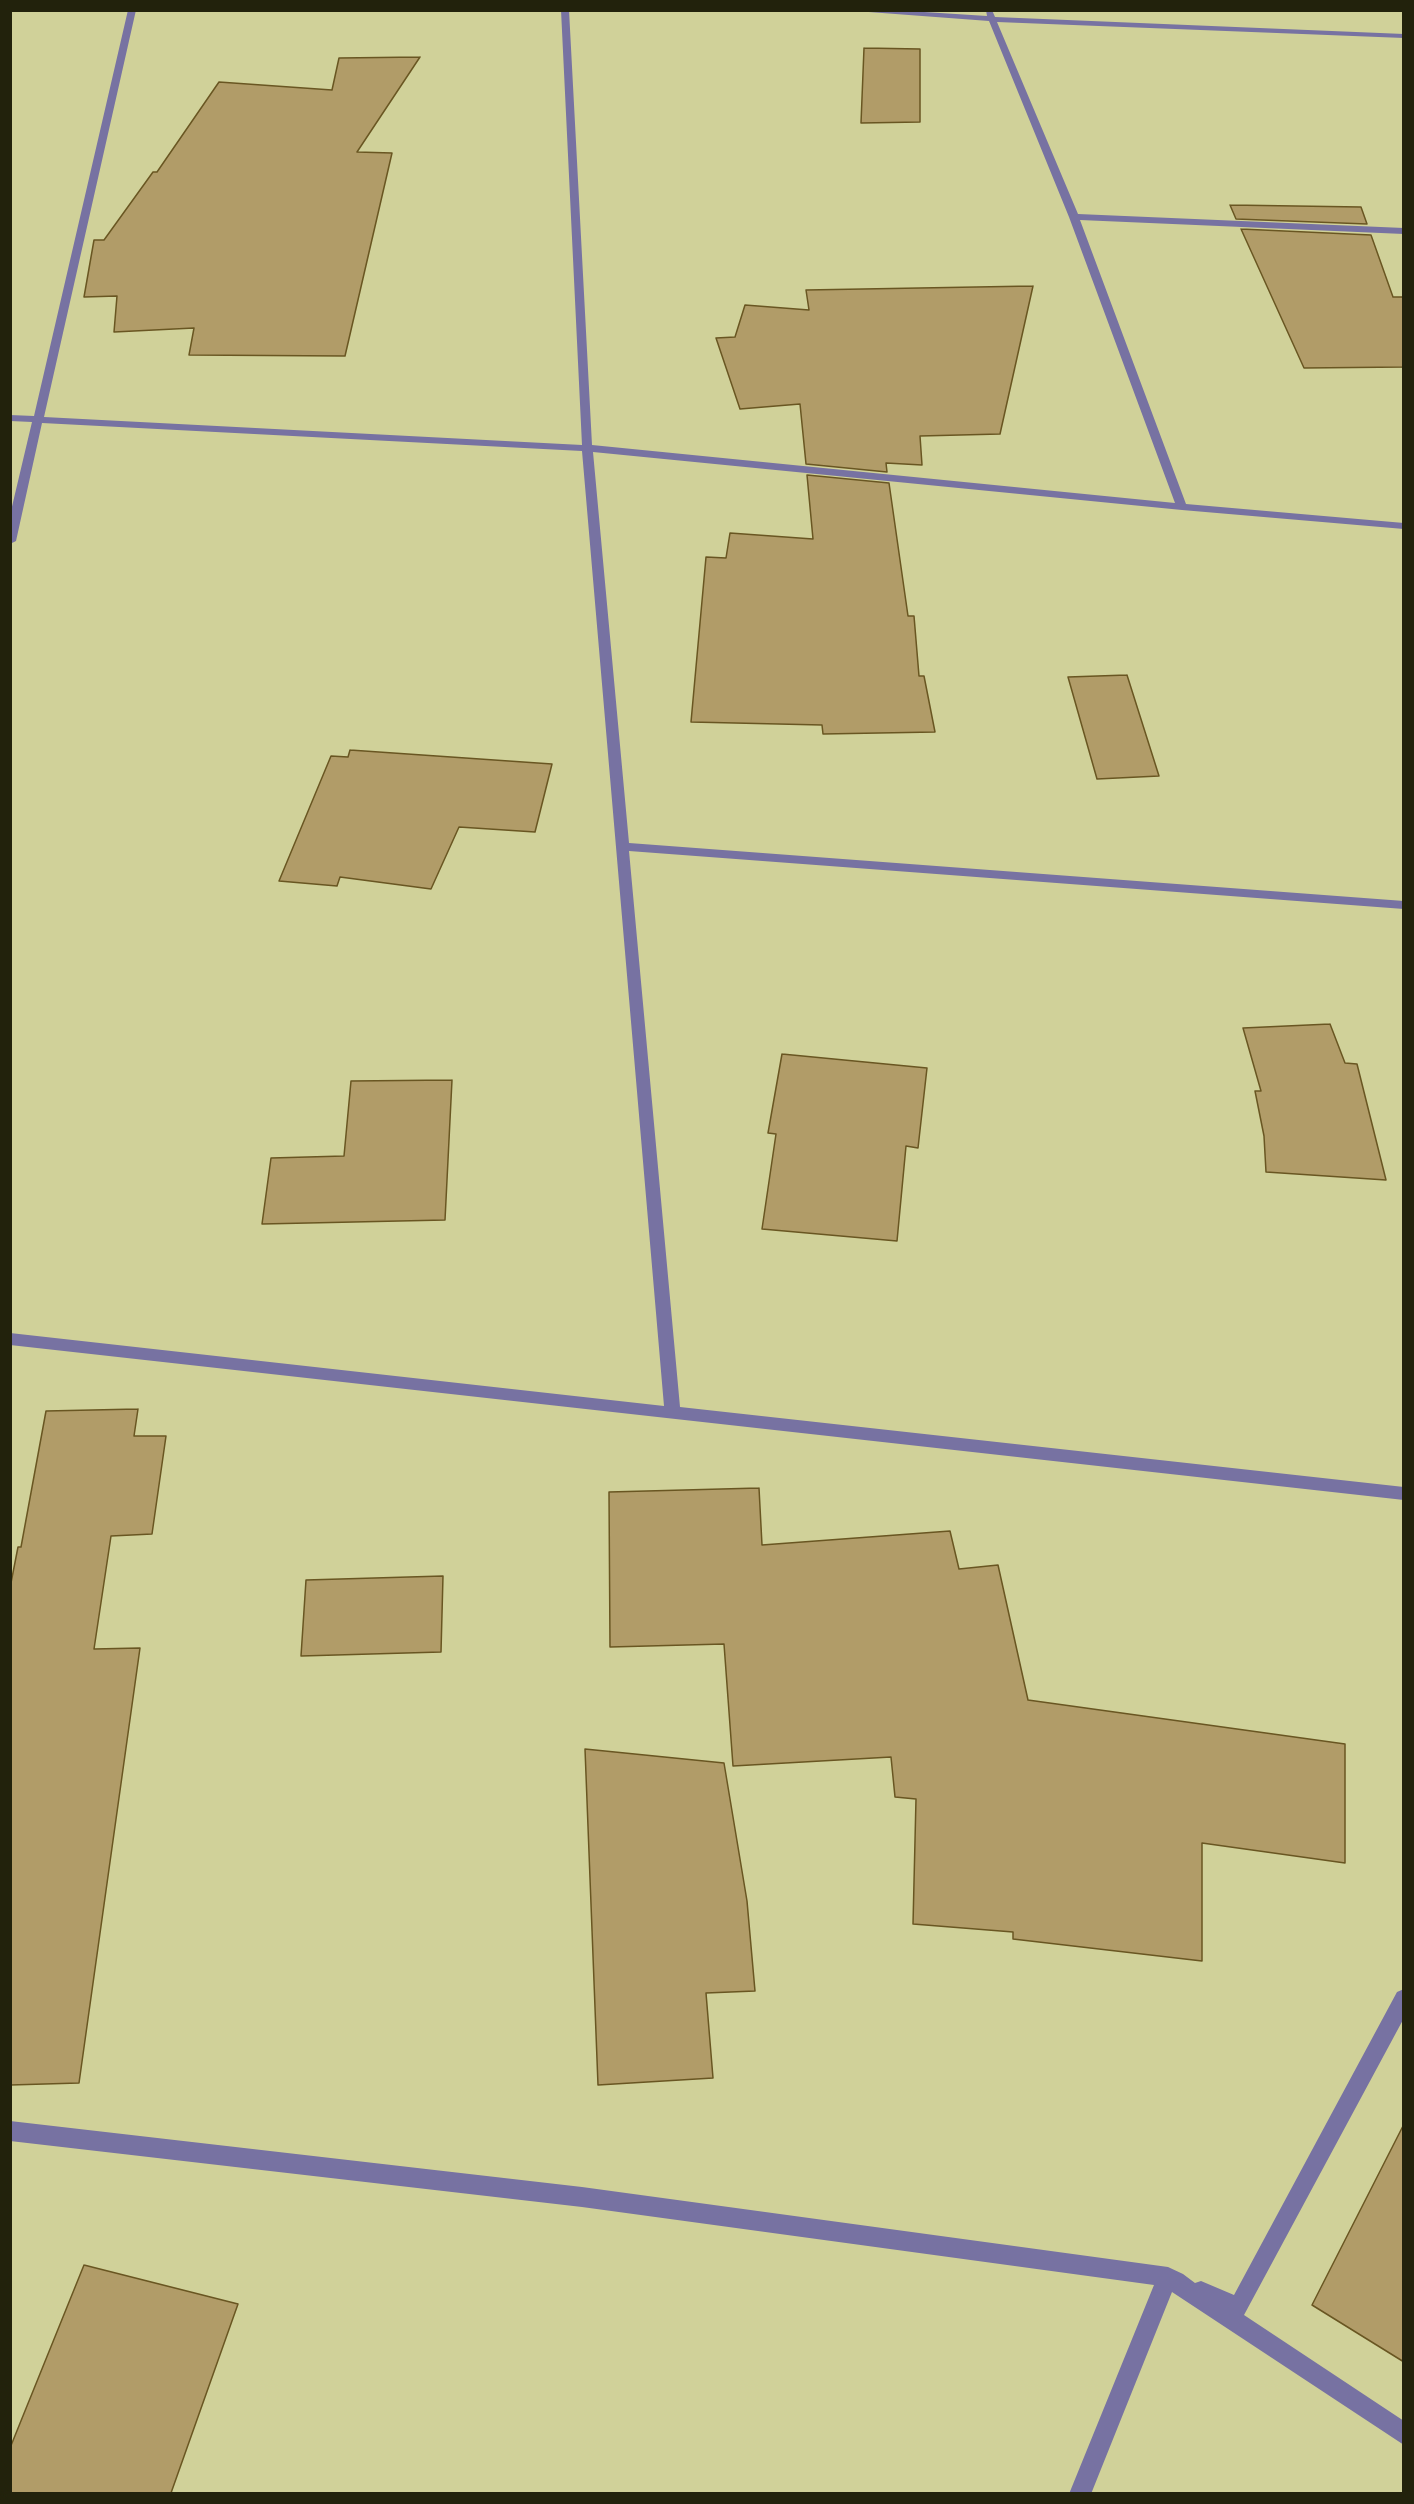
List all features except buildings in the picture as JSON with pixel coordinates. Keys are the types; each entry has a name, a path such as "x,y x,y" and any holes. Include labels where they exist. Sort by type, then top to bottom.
{"street":[{"path":"10,542 132,10"},
{"path":"565,10 587,448 673,1413"},
{"path":"846,10 1404,36"},
{"path":"990,15 1074,216 1182,507"},
{"path":"1074,216 1404,231"},
{"path":"10,418 587,448 1182,507 1404,526"},
{"path":"623,847 1404,905"},
{"path":"10,1339 1404,1494"},
{"path":"10,2131 582,2198 1168,2277 1239,2307 1404,1998"},
{"path":"1168,2277 1404,2434"},
{"path":"1080,2493 1168,2277"}]}
